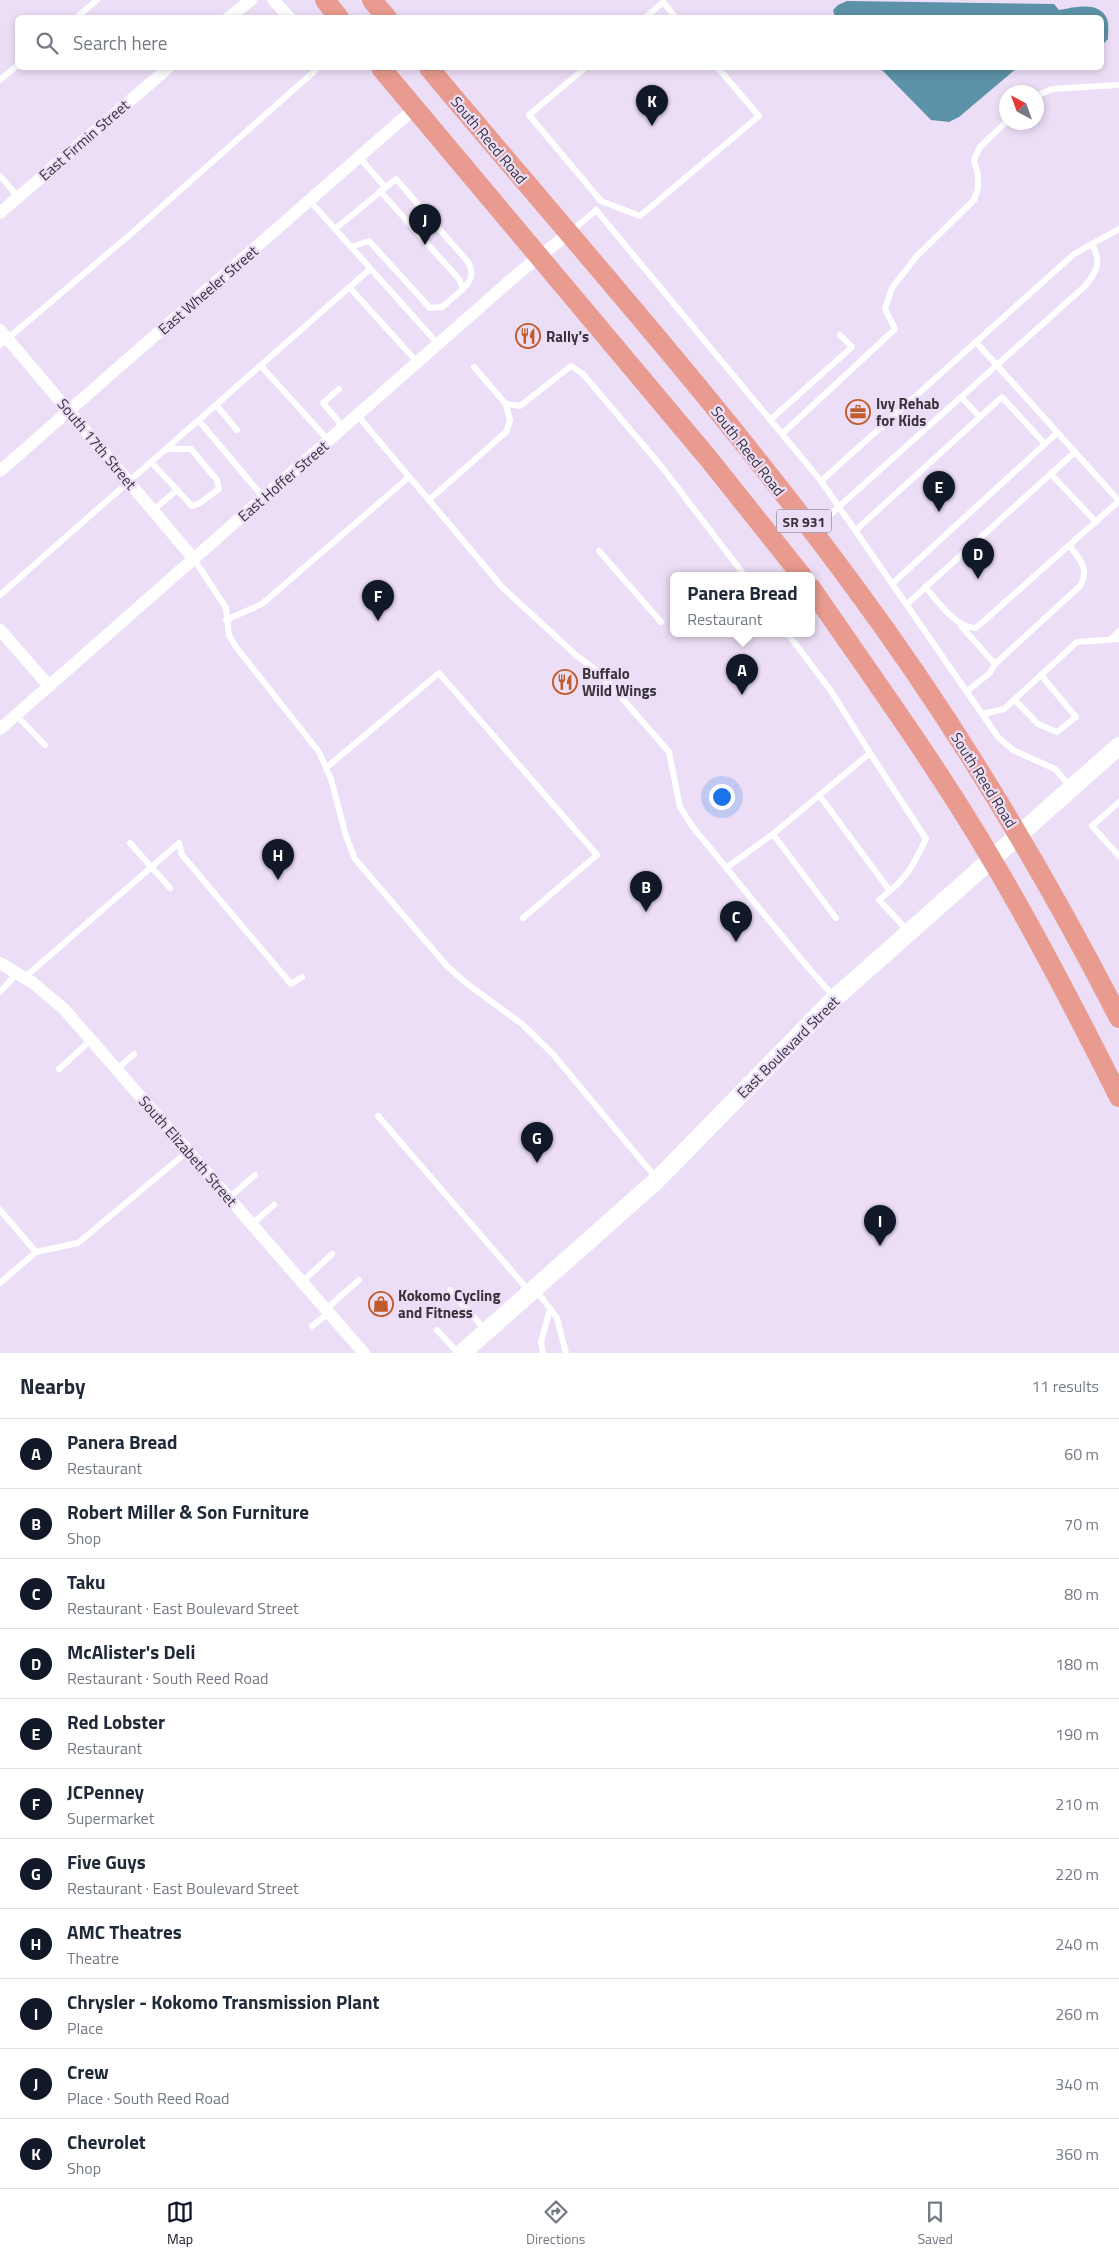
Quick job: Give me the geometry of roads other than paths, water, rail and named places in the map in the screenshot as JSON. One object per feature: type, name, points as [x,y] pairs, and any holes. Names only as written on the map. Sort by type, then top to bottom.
[{"type":"main road","points":[[325,0],[337,15]]},
{"type":"main road","points":[[372,0],[384,15]]},
{"type":"main road","name":"SR 931","points":[[383,70],[708,458],[799,572]]},
{"type":"main road","name":"South Reed Road","points":[[430,70],[734,431],[854,585],[933,699],[1018,835],[1119,1018]]},
{"type":"main road","points":[[815,594],[905,724],[992,859],[1073,1005],[1119,1097]]},
{"type":"main road","name":"East Boulevard Street","points":[[462,1353],[657,1180],[835,998],[1119,746]]},
{"type":"street","points":[[232,15],[251,0]]},
{"type":"street","points":[[273,0],[287,15]]},
{"type":"street","name":"East Firmin Street","points":[[0,213],[166,70]]},
{"type":"street","name":"East Wheeler Street","points":[[0,471],[416,108]]},
{"type":"street","name":"East Hoffer Street","points":[[0,729],[438,344],[539,256],[568,234]]},
{"type":"street","name":"South 17th Street","points":[[2,338],[69,411],[194,559]]},
{"type":"street","points":[[0,630],[48,686]]},
{"type":"street","name":"South Elizabeth Street","points":[[0,963],[21,976],[64,1009],[364,1353]]},
{"type":"lane","points":[[80,15],[97,0]]},
{"type":"lane","points":[[648,15],[663,2],[674,15]]},
{"type":"lane","points":[[0,80],[15,68]]},
{"type":"lane","points":[[2,338],[132,233],[316,70]]},
{"type":"lane","points":[[583,70],[529,115],[601,201],[640,216],[759,116],[720,70]]},
{"type":"lane","points":[[1044,92],[1052,89],[1119,84]]},
{"type":"lane","points":[[782,434],[895,329],[885,309],[892,288],[916,257],[974,200],[978,188],[978,174],[974,160],[980,147],[999,129]]},
{"type":"lane","points":[[360,157],[383,189],[460,279],[463,289]]},
{"type":"lane","points":[[0,176],[18,197]]},
{"type":"lane","points":[[335,229],[396,179],[468,262],[473,271],[470,282],[463,289],[442,307],[430,308],[369,241],[351,247]]},
{"type":"lane","points":[[310,201],[438,344]]},
{"type":"lane","points":[[568,234],[596,210],[601,201]]},
{"type":"lane","points":[[596,210],[821,481],[998,737],[1013,750],[1055,769],[1072,787]]},
{"type":"lane","points":[[821,481],[1074,254],[1119,229]]},
{"type":"lane","points":[[812,531],[1085,286],[1097,272],[1097,252],[1092,244]]},
{"type":"lane","points":[[0,595],[130,483],[370,270]]},
{"type":"lane","points":[[350,288],[418,363]]},
{"type":"lane","points":[[770,420],[852,348],[840,335]]},
{"type":"lane","points":[[959,624],[969,628],[976,628],[983,624],[1119,501],[976,342]]},
{"type":"lane","points":[[261,366],[329,441]]},
{"type":"lane","points":[[506,404],[520,406],[571,366],[583,374],[661,466],[742,572]]},
{"type":"lane","points":[[429,500],[506,432],[510,421],[506,404],[474,368]]},
{"type":"lane","points":[[338,389],[323,403],[344,428]]},
{"type":"lane","points":[[961,397],[980,417]]},
{"type":"lane","points":[[856,530],[1002,397],[1045,444]]},
{"type":"lane","points":[[217,406],[237,430]]},
{"type":"lane","points":[[358,416],[503,588],[577,656],[601,674],[669,752],[680,807],[692,826],[835,998]]},
{"type":"lane","points":[[199,421],[264,498]]},
{"type":"lane","points":[[893,583],[1057,433]]},
{"type":"lane","points":[[152,463],[192,506],[200,504],[219,489],[217,480],[191,449],[168,449]]},
{"type":"lane","points":[[907,604],[1075,452]]},
{"type":"lane","points":[[1051,474],[1096,522]]},
{"type":"lane","points":[[226,620],[262,604],[409,477]]},
{"type":"lane","points":[[153,510],[177,490]]},
{"type":"lane","points":[[967,691],[990,673],[995,664],[1080,586],[1084,580],[1085,570],[1081,560],[1070,546]]},
{"type":"lane","points":[[599,551],[661,622]]},
{"type":"lane","points":[[194,559],[226,608],[229,635],[236,646],[319,752],[331,779],[346,836],[355,858],[447,966],[466,983],[522,1024],[552,1053],[657,1180]]},
{"type":"lane","points":[[925,587],[995,664]]},
{"type":"lane","points":[[1112,638],[1119,631]]},
{"type":"lane","points":[[790,637],[831,691],[926,839],[913,866],[900,884],[879,900],[909,932]]},
{"type":"lane","points":[[982,714],[1004,709],[1077,642],[1119,639]]},
{"type":"lane","points":[[326,768],[439,673],[597,855],[523,918]]},
{"type":"lane","points":[[1015,700],[1038,724],[1057,732],[1076,717],[1041,676]]},
{"type":"lane","points":[[16,715],[44,745]]},
{"type":"lane","points":[[726,868],[773,834],[870,753]]},
{"type":"lane","points":[[819,795],[890,891]]},
{"type":"lane","points":[[1119,802],[1092,826],[1119,856]]},
{"type":"lane","points":[[773,834],[836,918]]},
{"type":"lane","points":[[130,843],[170,888]]},
{"type":"lane","points":[[0,992],[179,843],[182,855],[291,984],[302,977]]},
{"type":"lane","points":[[59,1069],[91,1040]]},
{"type":"lane","points":[[116,1070],[134,1054]]},
{"type":"lane","points":[[378,1116],[550,1309],[557,1318],[566,1353]]},
{"type":"lane","points":[[0,1283],[36,1252],[78,1242],[187,1152]]},
{"type":"lane","points":[[229,1198],[255,1175]]},
{"type":"lane","points":[[252,1224],[274,1205]]},
{"type":"lane","points":[[0,1210],[36,1252]]},
{"type":"lane","points":[[302,1282],[332,1254]]},
{"type":"lane","points":[[312,1326],[359,1280]]},
{"type":"lane","points":[[450,1290],[487,1332]]},
{"type":"lane","points":[[543,1353],[541,1342],[550,1309]]},
{"type":"lane","points":[[437,1330],[458,1353]]},
{"type":"water","points":[[847,1],[1054,4],[1059,10],[1092,7],[1103,13],[1107,19],[1108,39],[1104,43],[1104,15],[834,15],[833,10],[838,5]]},
{"type":"water","points":[[882,70],[1015,70],[959,117],[949,122],[931,120]]},
{"type":"place","name":"Chevrolet","points":[[652,126]]},
{"type":"place","name":"Crew","points":[[425,245]]},
{"type":"place","name":"Rally's","points":[[528,336]]},
{"type":"place","name":"Ivy Rehab for Kids","points":[[858,412]]},
{"type":"place","name":"Red Lobster","points":[[939,512]]},
{"type":"place","name":"McAlister's Deli","points":[[978,579]]},
{"type":"place","name":"JCPenney","points":[[378,621]]},
{"type":"place","name":"Buffalo Wild Wings","points":[[565,682]]},
{"type":"place","name":"Panera Bread","points":[[742,695]]},
{"type":"place","name":"AMC Theatres","points":[[278,880]]},
{"type":"place","name":"Robert Miller & Son Furniture","points":[[646,912]]},
{"type":"place","name":"Taku","points":[[736,942]]},
{"type":"place","name":"Five Guys","points":[[537,1163]]},
{"type":"place","name":"Chrysler - Kokomo Transmission Plant","points":[[880,1246]]},
{"type":"place","name":"Kokomo Cycling and Fitness","points":[[381,1304]]}]
